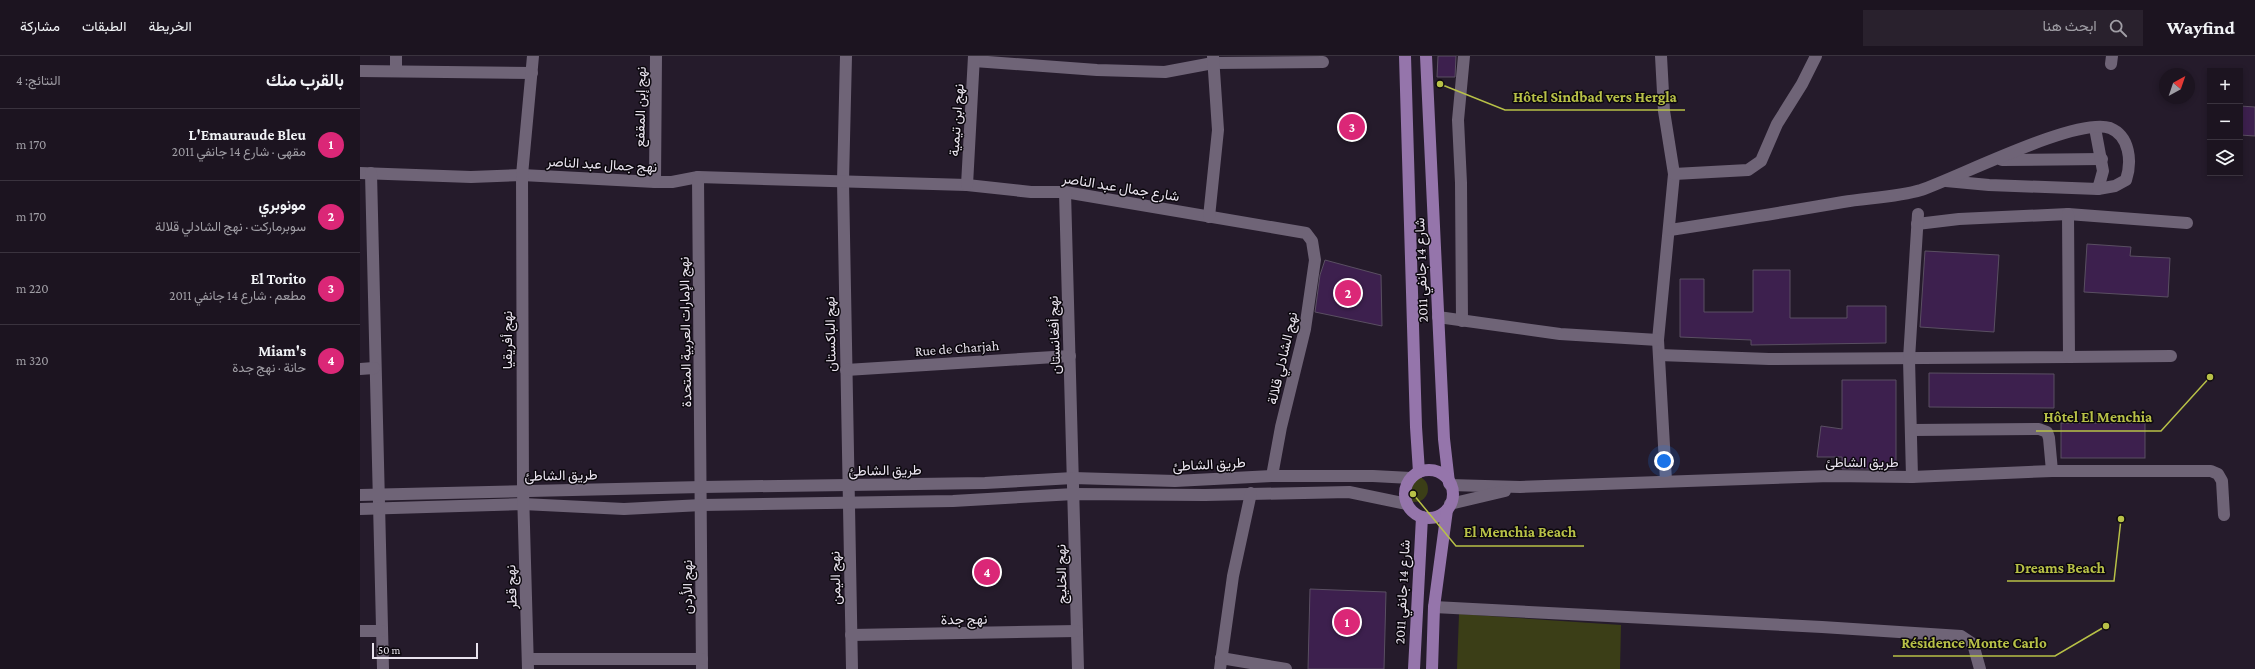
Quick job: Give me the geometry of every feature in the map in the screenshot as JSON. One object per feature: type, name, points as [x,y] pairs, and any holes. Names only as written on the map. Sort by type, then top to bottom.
[{"type":"main road","name":"شارع 14 جانفي 2011","points":[[1405,56],[1416,427],[1415,475]]},
{"type":"main road","name":"شارع 14 جانفي 2011","points":[[1426,56],[1444,439],[1450,484]]},
{"type":"main road","points":[[1432,669],[1434,607],[1452,491],[1450,484],[1445,477],[1433,471],[1415,475],[1406,486],[1405,495],[1407,504],[1413,512],[1422,517],[1435,517],[1449,507]]},
{"type":"main road","name":"شارع 14 جانفي 2011","points":[[1414,669],[1422,517]]},
{"type":"street","points":[[396,56],[396,71]]},
{"type":"street","name":"نهج أفريقيا","points":[[524,504],[522,175],[533,56]]},
{"type":"street","name":"نهج إبن المقفع","points":[[655,182],[656,56]]},
{"type":"street","name":"نهج الباكستان","points":[[846,56],[843,181],[848,486]]},
{"type":"street","points":[[1462,321],[1461,183],[1458,120],[1464,56]]},
{"type":"street","points":[[1661,56],[1664,111],[1674,174],[1670,230],[1658,340],[1666,481]]},
{"type":"street","points":[[1674,174],[1748,170],[1761,161],[1777,124],[1802,84],[1816,56]]},
{"type":"street","points":[[974,59],[1097,70],[1165,72],[1213,60],[1323,62]]},
{"type":"street","name":"نهج ابن تيمية","points":[[967,185],[974,59]]},
{"type":"street","points":[[1209,217],[1218,130],[1213,60]]},
{"type":"street","points":[[360,71],[532,73]]},
{"type":"street","points":[[1670,230],[1920,190],[1942,181],[1994,160],[2059,134],[2095,128],[2109,128],[2123,137],[2129,154],[2130,169],[2126,180],[2115,186],[2098,189],[1989,185],[1942,181]]},
{"type":"street","points":[[2095,128],[2102,159],[2103,171],[2098,189]]},
{"type":"street","points":[[1994,160],[2102,159]]},
{"type":"street","points":[[366,173],[374,368],[383,669]]},
{"type":"street","name":"نهج جمال عبد الناصر","points":[[366,173],[471,177],[522,175],[655,182],[672,182],[698,177],[843,181]]},
{"type":"street","name":"نهج الإمارات العربية المتحدة","points":[[698,177],[702,505]]},
{"type":"street","name":"شارع جمال عبد الناصر","points":[[843,181],[967,185],[1031,192],[1065,192],[1300,231],[1309,236],[1314,246]]},
{"type":"street","name":"نهج أفغانستان","points":[[1065,192],[1073,478]]},
{"type":"street","points":[[2068,214],[2069,357]]},
{"type":"street","points":[[1912,476],[1909,359],[1918,219],[1959,219],[2068,214],[2187,223]]},
{"type":"street","name":"نهج الشادلي قلالة","points":[[1272,476],[1280,427],[1305,329],[1315,260],[1314,246]]},
{"type":"street","points":[[1438,317],[1560,334],[1658,340]]},
{"type":"street","points":[[1659,355],[1770,359],[2171,356]]},
{"type":"street","name":"Rue de Charjah","points":[[846,370],[1070,356]]},
{"type":"street","points":[[360,369],[374,368]]},
{"type":"street","points":[[1912,430],[2040,429],[2047,432],[2049,438],[2052,472]]},
{"type":"street","name":"طريق الشاطئ","points":[[1450,484],[1520,487],[1830,476],[2205,471],[2218,474],[2222,481],[2224,515]]},
{"type":"street","name":"طريق الشاطئ","points":[[360,495],[523,490],[985,484],[1073,478],[1175,481],[1272,476],[1415,475]]},
{"type":"street","name":"نهج الخليج","points":[[1073,478],[1078,669]]},
{"type":"street","name":"نهج اليمن","points":[[848,486],[852,669]]},
{"type":"street","name":"طريق الشاطئ","points":[[1449,507],[1520,487]]},
{"type":"street","name":"طريق الشاطئ","points":[[360,509],[524,504],[624,509],[702,505],[953,502],[1074,494],[1349,492],[1407,504]]},
{"type":"street","points":[[1251,493],[1233,576],[1220,663],[1286,669]]},
{"type":"street","name":"نهج قطر","points":[[524,504],[528,664]]},
{"type":"street","name":"نهج الأردن","points":[[702,505],[702,664]]},
{"type":"street","points":[[1434,607],[1822,627],[1960,636],[1973,644],[1980,669]]},
{"type":"street","points":[[360,632],[382,631]]},
{"type":"street","name":"نهج جدة","points":[[851,636],[1077,631]]},
{"type":"street","points":[[528,664],[702,664]]},
{"type":"green space","points":[[1415,476],[1424,480],[1428,489],[1424,498],[1415,502],[1406,498],[1402,489],[1406,480]]},
{"type":"green space","points":[[1459,614],[1621,625],[1620,669],[1457,669]]},
{"type":"building","points":[[1438,56],[1456,56],[1455,77],[1437,77]]},
{"type":"building","points":[[2243,106],[2255,107],[2255,136],[2243,135]]},
{"type":"building","points":[[1345,118],[1359,118],[1359,137],[1345,137]]},
{"type":"building","points":[[2087,244],[2131,247],[2130,256],[2170,258],[2168,297],[2084,292]]},
{"type":"building","points":[[1925,251],[1999,255],[1994,332],[1920,327]]},
{"type":"building","points":[[1325,260],[1381,275],[1382,326],[1315,312],[1320,275]]},
{"type":"building","points":[[1753,270],[1790,270],[1790,318],[1847,318],[1847,306],[1886,306],[1886,343],[1751,345],[1751,340],[1680,337],[1680,279],[1704,279],[1704,312],[1753,312]]},
{"type":"building","points":[[1929,373],[2054,374],[2054,408],[1929,407]]},
{"type":"building","points":[[1842,380],[1896,380],[1896,469],[1842,469],[1842,457],[1817,457],[1821,426],[1842,429]]},
{"type":"building","points":[[2061,423],[2145,423],[2145,458],[2061,458]]},
{"type":"building","points":[[1310,589],[1386,592],[1384,669],[1308,669]]},
{"type":"place","name":"Hôtel Sindbad vers Hergla","points":[[1440,84]]},
{"type":"place","name":"El Torito","points":[[1352,127]]},
{"type":"place","name":"مونوبري","points":[[1348,293]]},
{"type":"place","name":"Hôtel El Menchia","points":[[2210,377]]},
{"type":"place","name":"El Menchia Beach","points":[[1413,494]]},
{"type":"place","name":"Dreams Beach","points":[[2121,519]]},
{"type":"place","name":"Miam's","points":[[987,572]]},
{"type":"place","name":"L'Emauraude Bleu","points":[[1347,622]]},
{"type":"place","name":"Résidence Monte Carlo","points":[[2106,626]]}]
